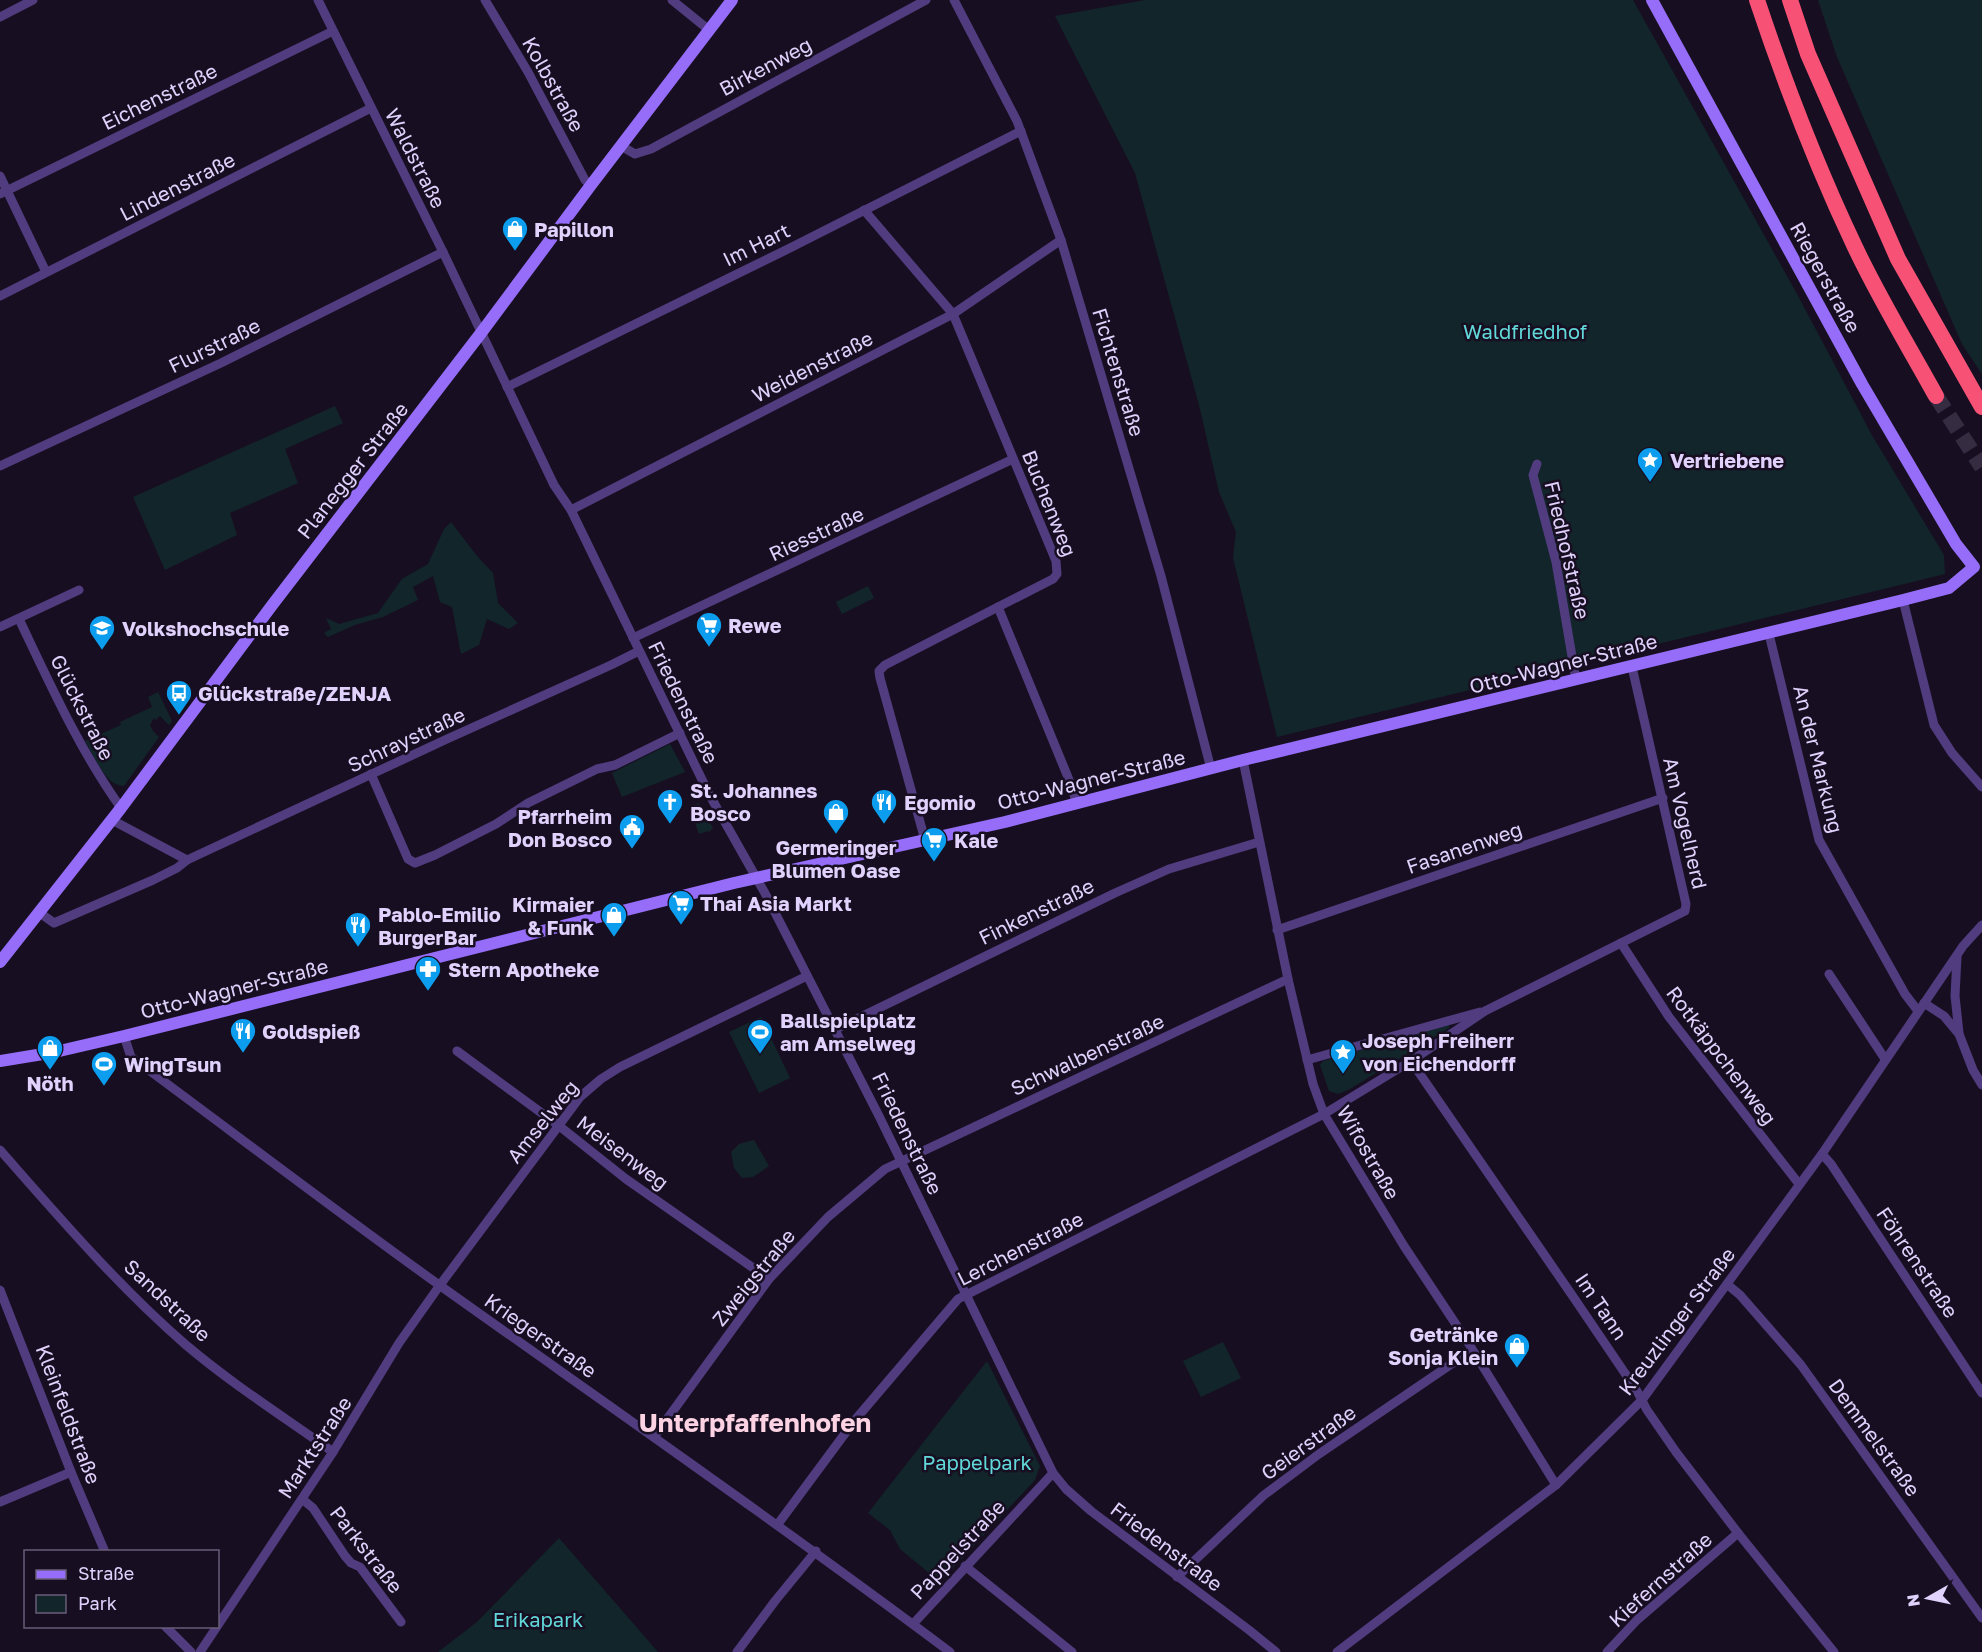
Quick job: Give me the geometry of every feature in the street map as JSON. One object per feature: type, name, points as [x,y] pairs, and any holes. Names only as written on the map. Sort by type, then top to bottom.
[{"type":"highway","points":[[1757,0],[1785,83],[1856,250],[1936,396]]},
{"type":"highway","points":[[1790,0],[1808,54],[1898,259],[1982,406]]},
{"type":"street","points":[[0,17],[33,0]]},
{"type":"street","name":"Waldstraße","points":[[318,0],[481,333]]},
{"type":"street","name":"Kolbstraße","points":[[485,0],[528,72],[585,180],[591,185]]},
{"type":"street","points":[[672,0],[709,30]]},
{"type":"street","name":"Planegger Straße","points":[[0,962],[122,808],[273,604],[732,0]]},
{"type":"street","name":"Birkenweg","points":[[621,146],[635,154],[651,149],[926,0]]},
{"type":"street","name":"Fichtenstraße","points":[[954,0],[1021,131],[1061,240],[1156,561],[1211,769]]},
{"type":"street","name":"Riegerstraße","points":[[1652,0],[1868,393],[1962,554],[1978,569]]},
{"type":"street","name":"Eichenstraße","points":[[4,192],[333,31]]},
{"type":"street","name":"Lindenstraße","points":[[0,296],[371,108]]},
{"type":"street","name":"Im Hart","points":[[507,387],[1021,131]]},
{"type":"street","points":[[0,176],[4,192],[46,272]]},
{"type":"street","name":"Buchenweg","points":[[864,210],[953,314],[1056,561],[1058,574],[1053,579],[998,607]]},
{"type":"street","name":"Weidenstraße","points":[[571,510],[953,314],[1061,240]]},
{"type":"street","name":"Flurstraße","points":[[0,466],[221,363],[443,252]]},
{"type":"street","name":"Friedenstraße","points":[[481,333],[554,485],[571,510],[709,794],[836,1029],[1053,1473],[1085,1506],[1276,1652]]},
{"type":"street","name":"Riesstraße","points":[[633,638],[1013,459]]},
{"type":"street","name":"Friedhofstraße","points":[[1537,464],[1533,476],[1556,562],[1576,680]]},
{"type":"street","name":"Otto-Wagner-Straße","points":[[0,1061],[55,1052],[124,1036],[756,878],[1005,822],[1243,760],[1769,634],[1949,588],[1978,569]]},
{"type":"street","points":[[0,627],[80,590]]},
{"type":"street","points":[[1904,600],[1934,725],[1953,753],[1982,787]]},
{"type":"street","points":[[925,840],[879,671],[885,665],[998,607],[1077,802]]},
{"type":"street","name":"Glückstraße","points":[[19,619],[72,729],[99,776],[122,808]]},
{"type":"street","name":"An der Markung","points":[[1769,634],[1819,840],[1905,994],[1918,1011]]},
{"type":"street","name":"Schraystraße","points":[[40,913],[54,923],[139,887],[184,862],[639,651]]},
{"type":"street","name":"Am Vogelherd","points":[[1485,1011],[1684,911],[1686,904],[1632,667]]},
{"type":"street","points":[[371,774],[408,859],[414,863],[496,824],[528,803],[597,769],[615,765],[680,733]]},
{"type":"street","name":"Wifostraße","points":[[1243,760],[1288,979],[1324,1114],[1404,1246],[1556,1485]]},
{"type":"street","name":"Fasanenweg","points":[[1277,930],[1663,798]]},
{"type":"street","points":[[112,820],[184,862]]},
{"type":"street","name":"Finkenstraße","points":[[836,1029],[1126,888],[1169,869],[1259,842]]},
{"type":"street","name":"Kreuzlinger Straße","points":[[1337,1652],[1556,1485],[1642,1400],[1822,1154],[1957,954],[1982,925]]},
{"type":"street","name":"Rotkäppchenweg","points":[[1621,943],[1671,1020],[1798,1184]]},
{"type":"street","points":[[1957,954],[1955,996],[1959,1034],[1973,1071],[1982,1085]]},
{"type":"street","points":[[1829,974],[1885,1059]]},
{"type":"street","name":"Amselweg","points":[[440,1285],[580,1097],[610,1073],[807,975]]},
{"type":"street","name":"Schwalbenstraße","points":[[902,1161],[1288,979]]},
{"type":"street","points":[[1924,1003],[1944,1016],[1959,1034]]},
{"type":"street","points":[[1308,1060],[1485,1011]]},
{"type":"street","name":"Lerchenstraße","points":[[778,1524],[855,1420],[958,1299],[1324,1114],[1412,1060],[1485,1011]]},
{"type":"street","name":"Kriegerstraße","points":[[124,1036],[131,1057],[440,1285],[816,1551],[951,1652]]},
{"type":"street","name":"Meisenweg","points":[[457,1052],[558,1125],[626,1179],[769,1279]]},
{"type":"street","name":"Im Tann","points":[[1412,1060],[1691,1473],[1834,1652]]},
{"type":"street","name":"Sandstraße","points":[[0,1150],[123,1285],[185,1344],[333,1452]]},
{"type":"street","name":"Föhrenstraße","points":[[1822,1154],[1982,1392]]},
{"type":"street","name":"Zweigstraße","points":[[654,1437],[769,1279],[842,1205],[885,1169],[902,1161]]},
{"type":"street","name":"Marktstraße","points":[[219,1624],[303,1499],[399,1343],[440,1285]]},
{"type":"street","name":"Demmelstraße","points":[[1728,1285],[1801,1365],[1982,1618]]},
{"type":"street","name":"Kleinfeldstraße","points":[[0,1290],[71,1472],[105,1550]]},
{"type":"street","name":"Geierstraße","points":[[1178,1577],[1264,1495],[1316,1456],[1472,1350]]},
{"type":"street","points":[[0,1502],[71,1472]]},
{"type":"street","name":"Pappelstraße","points":[[913,1624],[1053,1473]]},
{"type":"street","name":"Parkstraße","points":[[303,1499],[313,1508],[345,1556],[351,1563],[360,1567],[400,1622]]},
{"type":"street","name":"Kiefernstraße","points":[[1607,1652],[1637,1620],[1738,1533]]},
{"type":"street","points":[[737,1652],[816,1551]]},
{"type":"street","points":[[965,1566],[1072,1652]]},
{"type":"street","points":[[167,1628],[190,1652]]},
{"type":"street","name":"Marktstraße","points":[[200,1652],[216,1628]]},
{"type":"green space","name":"Waldfriedhof","points":[[1145,0],[1633,0],[1797,294],[1873,437],[1944,555],[1945,574],[1277,737],[1233,558],[1236,532],[1219,492],[1199,405],[1135,173],[1055,16]]},
{"type":"green space","points":[[1818,0],[1982,0],[1982,374],[1962,344],[1837,57]]},
{"type":"green space","points":[[335,406],[343,423],[285,449],[298,483],[230,513],[237,535],[165,570],[133,497]]},
{"type":"green space","points":[[451,522],[493,573],[498,603],[518,623],[509,629],[487,619],[479,645],[461,654],[452,607],[440,602],[433,576],[413,587],[418,600],[383,617],[355,625],[328,637],[324,633],[331,629],[326,618],[339,624],[378,613],[402,579],[428,564],[444,529]]},
{"type":"green space","points":[[868,586],[874,598],[842,614],[836,602]]},
{"type":"green space","points":[[158,692],[172,721],[169,725],[160,716],[156,720],[154,718],[150,725],[159,737],[124,786],[117,785],[106,775],[85,741],[121,725],[120,722],[152,707],[148,697]]},
{"type":"green space","points":[[670,744],[685,772],[622,797],[612,773]]},
{"type":"green space","points":[[699,803],[713,828],[709,832],[699,834],[689,806]]},
{"type":"green space","name":"Ballspielplatz am Amselweg","points":[[761,1017],[790,1078],[759,1093],[729,1032]]},
{"type":"green space","points":[[1449,1024],[1449,1028],[1350,1089],[1338,1094],[1329,1091],[1320,1065],[1323,1061]]},
{"type":"green space","points":[[754,1140],[769,1166],[753,1177],[742,1178],[734,1168],[731,1152],[739,1144]]},
{"type":"green space","points":[[1223,1342],[1241,1378],[1201,1397],[1183,1361]]},
{"type":"green space","name":"Pappelpark","points":[[987,1361],[1040,1466],[1035,1480],[940,1582],[900,1549],[890,1530],[868,1513]]},
{"type":"green space","name":"Erikapark","points":[[559,1538],[658,1652],[438,1652],[477,1622]]},
{"type":"tunnel","points":[[1936,396],[1982,467]]},
{"type":"place","name":"Papillon","points":[[515,252]]},
{"type":"place","name":"Vertriebene","points":[[1650,483]]},
{"type":"place","name":"Rewe","points":[[709,648]]},
{"type":"place","name":"Volkshochschule","points":[[102,651]]},
{"type":"place","name":"Glückstraße/ZENJA","points":[[179,716]]},
{"type":"place","name":"St. Johannes Bosco","points":[[670,825]]},
{"type":"place","name":"Egomio","points":[[884,825]]},
{"type":"place","name":"Germeringer Blumen Oase","points":[[836,835]]},
{"type":"place","name":"Pfarrheim Don Bosco","points":[[632,850]]},
{"type":"place","name":"Kale","points":[[934,863]]},
{"type":"place","name":"Thai Asia Markt","points":[[681,926]]},
{"type":"place","name":"Kirmaier & Funk","points":[[614,938]]},
{"type":"place","name":"Pablo-Emilio BurgerBar","points":[[358,948]]},
{"type":"place","name":"Stern Apotheke","points":[[428,992]]},
{"type":"place","name":"Goldspieß","points":[[243,1054]]},
{"type":"place","name":"Ballspielplatz am Amselweg","points":[[760,1055]]},
{"type":"place","name":"Nöth","points":[[50,1071]]},
{"type":"place","name":"Joseph Freiherr von Eichendorff","points":[[1343,1075]]},
{"type":"place","name":"WingTsun","points":[[104,1087]]},
{"type":"place","name":"Getränke Sonja Klein","points":[[1517,1369]]},
{"type":"district","name":"Unterpfaffenhofen","points":[[755,1422]]}]
